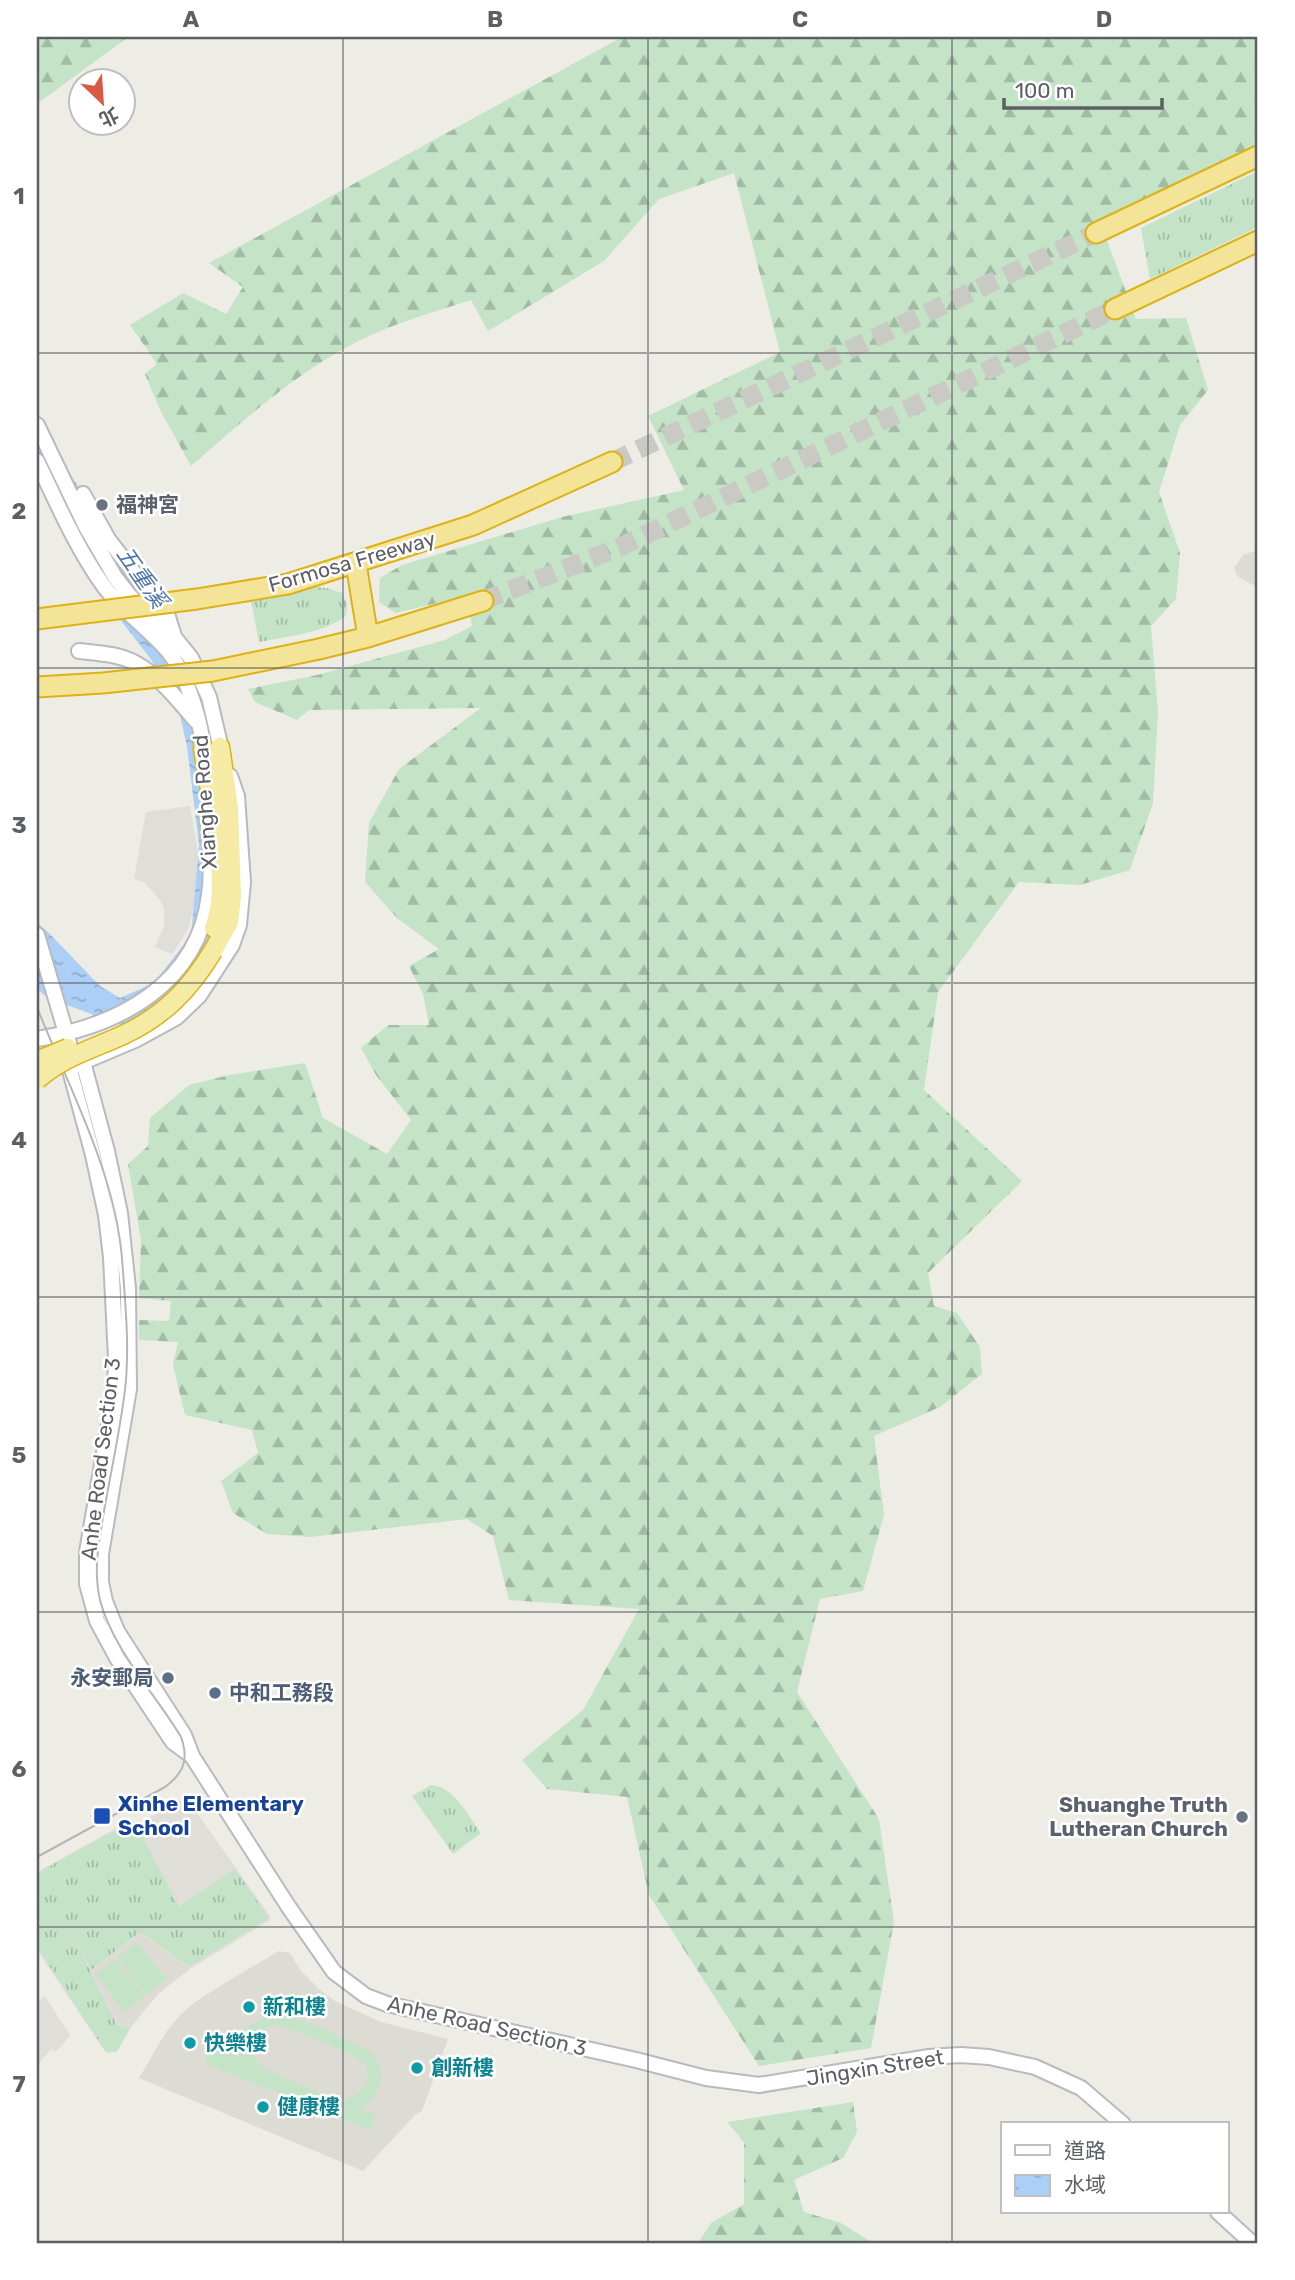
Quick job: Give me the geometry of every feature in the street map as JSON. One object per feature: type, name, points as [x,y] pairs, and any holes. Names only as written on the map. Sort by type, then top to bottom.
[{"type":"highway","points":[[1096,233],[1258,156]]},
{"type":"highway","points":[[1115,309],[1258,241]]},
{"type":"highway","name":"Formosa Freeway","points":[[37,619],[197,599],[288,584],[473,525],[612,462]]},
{"type":"highway","points":[[356,564],[368,637]]},
{"type":"highway","points":[[37,687],[213,671],[368,637],[484,601]]},
{"type":"highway","points":[[37,1062],[116,1029],[152,1010],[181,986],[229,922],[233,897],[229,808],[212,748]]},
{"type":"highway","points":[[37,1082],[58,1063],[122,1035],[167,1009],[185,993],[210,948]]},
{"type":"highway","points":[[37,1062],[72,1053]]},
{"type":"main road","name":"Xianghe Road","points":[[37,425],[103,559],[129,595],[174,637],[191,658],[217,722],[203,778],[210,894],[198,938],[179,970],[160,988],[144,1001],[98,1023],[72,1053]]},
{"type":"main road","name":"Xianghe Road","points":[[37,461],[90,566],[118,603],[169,653],[176,664],[201,727],[237,796],[243,870],[239,925],[232,945],[200,996],[161,1027],[110,1051],[72,1053]]},
{"type":"main road","points":[[83,494],[108,539],[168,617],[174,637]]},
{"type":"main road","points":[[79,652],[109,654],[137,664],[170,691],[201,727]]},
{"type":"main road","name":"Anhe Road Section 3","points":[[37,935],[90,1117],[113,1179],[125,1255],[129,1389],[101,1554],[101,1582],[117,1631],[184,1735],[192,1756],[325,1961],[341,1979],[366,1996],[408,2011],[636,2060],[706,2078],[759,2085],[777,2084]]},
{"type":"main road","points":[[98,1023],[110,1051]]},
{"type":"main road","points":[[37,1030],[72,1053]]},
{"type":"main road","points":[[37,1039],[72,1053]]},
{"type":"main road","points":[[37,1082],[51,1074],[72,1053]]},
{"type":"main road","name":"Jingxin Street","points":[[777,2084],[929,2057],[989,2057],[1035,2067],[1081,2088],[1121,2122]]},
{"type":"main road","points":[[1220,2214],[1252,2243]]},
{"type":"shaded area","points":[[1258,550],[1258,588],[1237,576],[1234,568],[1243,555]]},
{"type":"shaded area","points":[[190,806],[198,853],[194,905],[188,930],[172,954],[155,947],[164,926],[161,901],[145,883],[134,878],[146,812]]},
{"type":"shaded area","points":[[186,1797],[270,1916],[270,1920],[190,1969],[140,1933],[91,1971],[118,2024],[131,2027],[117,2052],[106,2053],[37,1950],[37,1872],[127,1822],[131,1828]]},
{"type":"shaded area","points":[[140,1933],[190,1969],[159,1993],[131,2027],[118,2024],[91,1971]]},
{"type":"shaded area","points":[[279,1951],[290,1953],[301,1971],[335,2001],[381,2022],[448,2039],[422,2111],[415,2115],[363,2171],[139,2078],[166,2032],[181,2014],[198,2000]]},
{"type":"shaded area","points":[[45,1996],[70,2035],[55,2052],[51,2049],[37,2066],[37,2002]]},
{"type":"green space","points":[[37,37],[128,37],[89,66],[66,66],[66,83],[37,104]]},
{"type":"green space","points":[[622,37],[1258,37],[1258,144],[1101,224],[1136,319],[1186,318],[1208,390],[1180,425],[1159,492],[1180,553],[1176,599],[1151,626],[1158,712],[1153,803],[1130,870],[1080,885],[1019,882],[938,992],[924,1090],[1022,1181],[928,1273],[934,1306],[957,1313],[980,1347],[982,1374],[940,1407],[874,1436],[884,1515],[863,1591],[820,1599],[797,1692],[879,1819],[894,1922],[871,2048],[759,2066],[649,1895],[627,1797],[547,1789],[522,1760],[583,1710],[639,1609],[509,1600],[493,1536],[467,1519],[310,1537],[267,1534],[233,1513],[221,1481],[258,1453],[252,1430],[185,1415],[173,1365],[178,1342],[139,1340],[139,1320],[169,1321],[171,1301],[139,1298],[141,1240],[128,1164],[148,1146],[150,1118],[189,1085],[229,1075],[305,1063],[323,1118],[387,1154],[411,1120],[376,1075],[361,1048],[388,1025],[429,1025],[423,994],[409,966],[439,949],[397,918],[365,882],[369,823],[399,769],[481,708],[309,710],[297,720],[255,702],[248,689],[317,675],[445,640],[472,626],[466,596],[396,613],[379,602],[380,578],[402,565],[562,517],[684,490],[648,416],[780,352],[734,173],[659,199],[604,261],[488,331],[471,300],[391,327],[345,348],[284,388],[191,466],[160,410],[145,374],[157,364],[130,325],[183,293],[226,314],[243,287],[209,263]]},
{"type":"green space","points":[[1258,171],[1258,227],[1150,279],[1141,228]]},
{"type":"green space","points":[[307,586],[342,593],[347,604],[346,616],[315,631],[259,642],[251,601]]},
{"type":"green space","points":[[431,1785],[454,1796],[481,1833],[453,1854],[412,1796]]},
{"type":"green space","points":[[127,1824],[130,1830],[137,1826],[179,1907],[235,1869],[269,1918],[189,1967],[140,1932],[91,1970],[56,1902],[117,2025],[130,2028],[117,2051],[106,2052],[37,1947],[37,1873]]},
{"type":"green space","points":[[137,1942],[166,1979],[146,1995],[117,1957]]},
{"type":"green space","points":[[115,1959],[145,1996],[125,2012],[95,1974]]},
{"type":"green space","points":[[268,2014],[293,2017],[370,2051],[382,2075],[374,2096],[361,2109],[376,2115],[370,2130],[204,2063],[211,2047],[241,2057],[238,2047],[244,2029]],"holes":[[[279,2025],[358,2059],[367,2070],[364,2087],[350,2098],[336,2098],[267,2070],[254,2056],[252,2042],[261,2030]]]},
{"type":"green space","points":[[853,2102],[857,2132],[843,2158],[794,2180],[804,2212],[841,2223],[873,2243],[698,2243],[711,2223],[744,2204],[744,2142],[727,2122]]},
{"type":"water","name":"五重溪","points":[[37,414],[58,457],[78,486],[111,553],[191,655],[210,726],[235,882],[225,957],[129,1028],[48,998],[37,989],[37,923],[100,986],[120,998],[154,983],[191,935],[199,845],[187,746],[176,698],[150,658],[94,586],[67,540],[37,478]]},
{"type":"tunnel","points":[[612,462],[1096,233]]},
{"type":"tunnel","points":[[483,601],[620,547],[1115,309]]},
{"type":"tram line","points":[[37,1007],[100,1161],[110,1193],[122,1258],[127,1324],[125,1390],[99,1544],[97,1578],[100,1600],[114,1636],[181,1737],[185,1752],[181,1771],[165,1787],[37,1857]]},
{"type":"place","name":"福神宮","points":[[102,505]]},
{"type":"place","name":"永安郵局","points":[[168,1678]]},
{"type":"place","name":"中和工務段","points":[[215,1693]]},
{"type":"place","name":"Xinhe Elementary School","points":[[102,1816]]},
{"type":"place","name":"Shuanghe Truth Lutheran Church","points":[[1242,1817]]},
{"type":"place","name":"新和樓","points":[[249,2007]]},
{"type":"place","name":"快樂樓","points":[[190,2043]]},
{"type":"place","name":"創新樓","points":[[417,2068]]},
{"type":"place","name":"健康樓","points":[[263,2107]]}]
